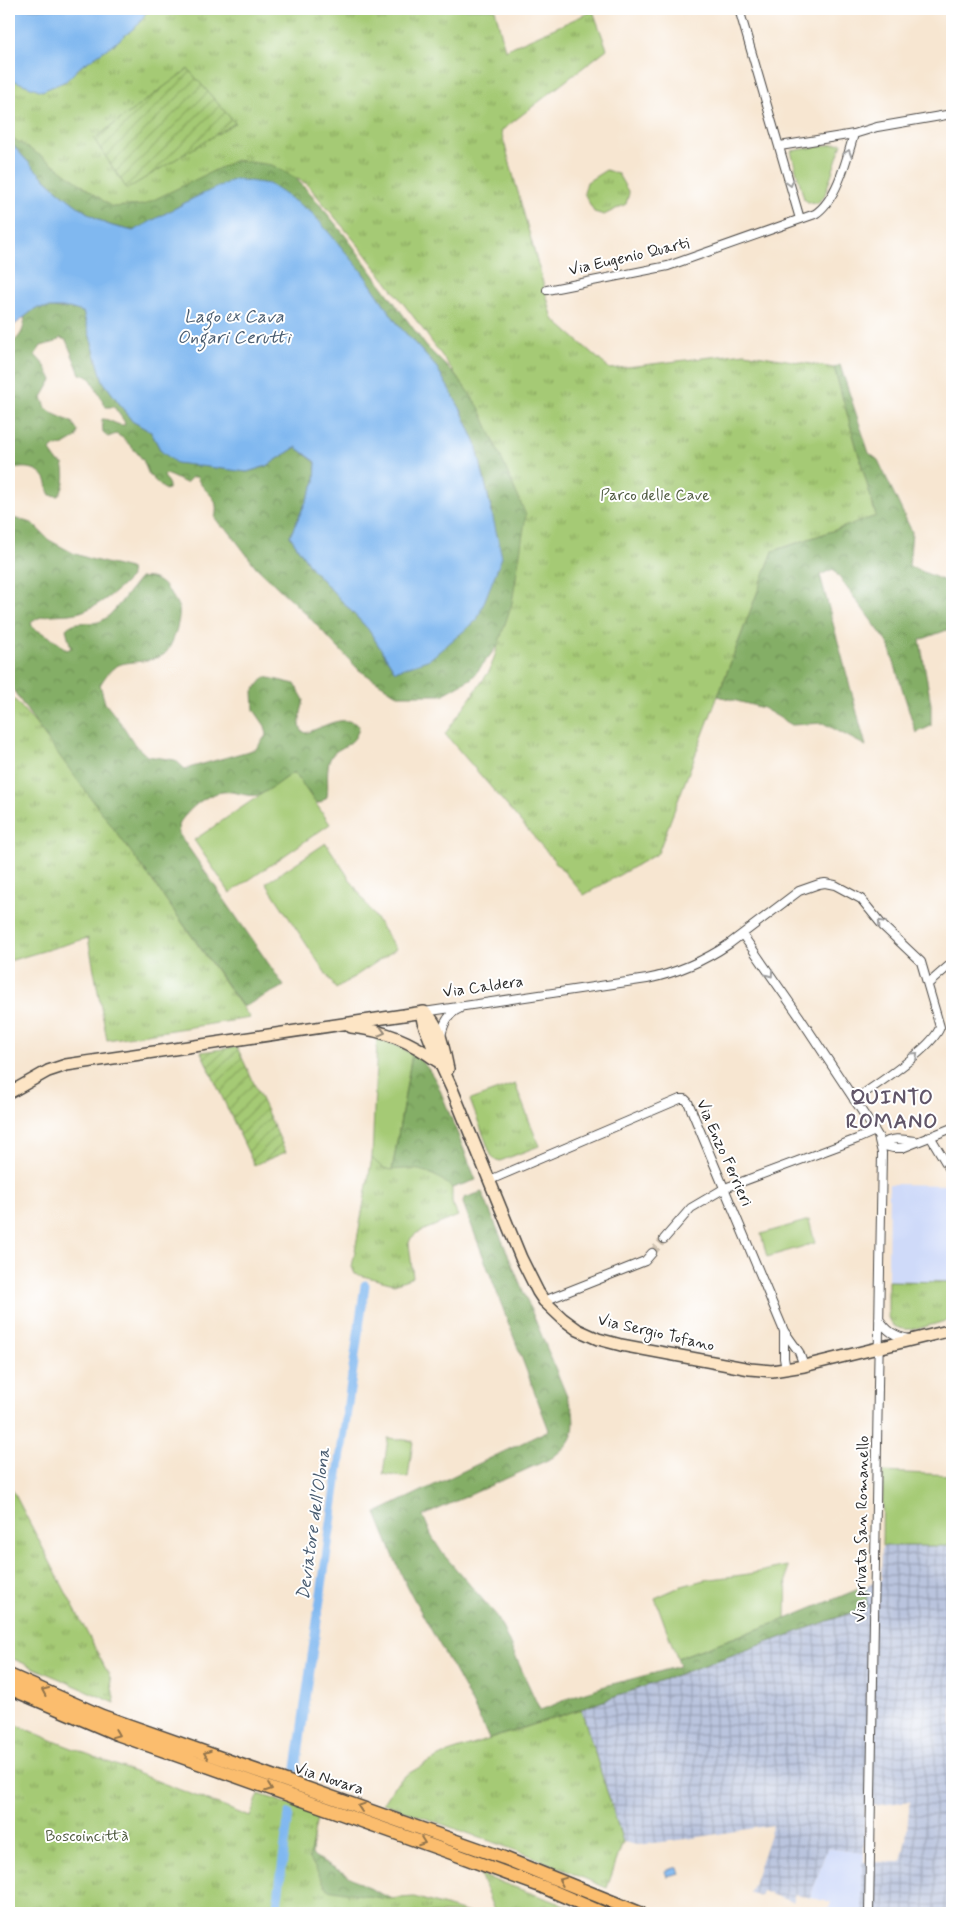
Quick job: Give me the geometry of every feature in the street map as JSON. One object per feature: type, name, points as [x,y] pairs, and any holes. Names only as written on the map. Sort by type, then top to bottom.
[{"type":"main road","name":"Via Novara","points":[[9,1675],[102,1716],[504,1858],[640,1913]]},
{"type":"main road","name":"Via Novara","points":[[9,1688],[117,1734],[449,1852],[603,1913]]},
{"type":"street","points":[[739,9],[800,219]]},
{"type":"street","points":[[780,146],[854,134],[876,127],[952,114]]},
{"type":"street","name":"Via Eugenio Quarti","points":[[547,290],[668,266],[815,214],[823,209],[829,201],[842,172],[854,134]]},
{"type":"street","name":"Via Caldera","points":[[9,1093],[48,1070],[66,1065],[661,977],[672,974],[717,952],[799,891],[824,883],[835,885],[861,899],[883,926],[916,957],[922,966],[928,984]]},
{"type":"street","name":"Via privata San Romanello","points":[[742,934],[800,1016],[875,1130],[881,1145],[883,1161],[878,1319],[869,1913]]},
{"type":"street","points":[[854,1100],[891,1076],[938,1034],[940,1026],[928,984],[952,963]]},
{"type":"street","points":[[440,1040],[448,1016],[454,1011],[467,1006]]},
{"type":"street","name":"Via Sergio Tofano","points":[[452,1089],[440,1040],[432,1020],[424,1012],[422,1016],[423,1024],[452,1089],[521,1258],[544,1301],[563,1320],[578,1330],[598,1339],[621,1345],[750,1369],[772,1371],[804,1366],[952,1330]]},
{"type":"street","name":"Via Sergio Tofano","points":[[334,1025],[364,1028],[393,1035],[420,1048],[440,1064]]},
{"type":"street","name":"Via Enzo Ferrieri","points":[[490,1180],[680,1099],[685,1099],[688,1102],[725,1188],[784,1331],[799,1352],[804,1366]]},
{"type":"street","points":[[881,1145],[887,1140],[892,1139],[917,1141],[952,1128]]},
{"type":"street","points":[[664,1239],[691,1208],[725,1188],[859,1139],[875,1130]]},
{"type":"street","points":[[930,1136],[952,1173]]},
{"type":"street","points":[[544,1301],[645,1261],[652,1253]]},
{"type":"street","points":[[878,1319],[893,1335],[914,1339]]},
{"type":"street","name":"Via Enzo Ferrieri","points":[[784,1331],[786,1370]]},
{"type":"shaded area","points":[[889,1184],[952,1185],[952,1282],[888,1281]]},
{"type":"shaded area","points":[[882,1546],[952,1546],[952,1913],[862,1913],[862,1862],[901,1862],[906,1839],[910,1801],[865,1807],[864,1853],[827,1848],[810,1898],[795,1893],[792,1902],[762,1891],[760,1896],[750,1893],[773,1825],[637,1845],[623,1842],[581,1709],[866,1607],[866,1586],[881,1580]]},
{"type":"shaded area","points":[[827,1848],[864,1853],[863,1913],[828,1913],[831,1902],[810,1898]]},
{"type":"green space","name":"Parco delle Cave","points":[[9,9],[495,9],[505,50],[593,11],[607,49],[501,131],[553,319],[610,369],[745,353],[834,368],[876,516],[773,551],[658,853],[584,895],[445,734],[490,670],[512,603],[526,515],[479,407],[419,324],[359,246],[307,184],[272,165],[236,160],[143,205],[112,207],[52,163],[9,136]]},
{"type":"green space","points":[[188,69],[235,123],[127,189],[94,139]]},
{"type":"green space","points":[[9,79],[212,150],[274,156],[311,194],[347,238],[426,346],[478,398],[535,492],[511,629],[472,678],[442,695],[398,695],[359,670],[307,615],[256,567],[228,530],[221,526],[215,518],[216,504],[214,499],[197,477],[192,477],[186,483],[166,474],[164,476],[169,485],[168,489],[165,490],[149,475],[143,460],[123,438],[116,434],[108,437],[103,433],[102,419],[122,425],[125,425],[124,421],[114,407],[106,407],[92,381],[87,376],[80,374],[66,340],[60,338],[56,342],[41,346],[35,355],[45,366],[52,380],[42,397],[46,408],[72,422],[78,431],[76,438],[64,445],[52,447],[50,451],[57,461],[63,464],[65,476],[62,489],[58,496],[50,495],[45,477],[41,473],[26,468],[9,470],[9,346],[21,333],[25,315],[36,308],[60,309],[69,307],[83,312],[103,381],[132,421],[151,432],[161,451],[214,467],[247,472],[267,466],[296,447],[316,463],[315,482],[290,536],[312,569],[368,629],[395,671],[493,515],[476,444],[461,410],[437,368],[399,326],[360,269],[194,198],[133,231],[103,222],[90,215],[52,186],[9,140]]},
{"type":"green space","points":[[842,143],[824,197],[817,203],[808,202],[804,199],[791,151]]},
{"type":"green space","points":[[606,170],[618,174],[629,193],[626,204],[604,215],[594,212],[584,193],[587,182]]},
{"type":"green space","points":[[840,365],[869,453],[878,460],[912,532],[909,566],[952,584],[952,632],[947,630],[920,640],[931,704],[931,726],[916,733],[888,643],[833,569],[820,575],[866,746],[823,723],[792,725],[763,708],[718,696],[773,551],[876,516],[834,368]]},
{"type":"green space","points":[[9,517],[32,523],[49,540],[73,553],[130,569],[131,577],[115,592],[96,605],[76,613],[49,615],[31,623],[33,628],[52,638],[67,650],[71,648],[66,629],[75,624],[94,623],[103,620],[117,607],[140,578],[152,578],[158,581],[174,598],[179,609],[179,620],[173,641],[166,652],[162,656],[152,659],[117,666],[111,670],[100,685],[105,703],[135,745],[147,756],[175,760],[185,769],[256,749],[267,734],[265,726],[254,710],[253,691],[265,677],[295,684],[304,700],[300,720],[302,731],[306,733],[340,721],[353,722],[359,726],[351,742],[331,757],[328,766],[327,797],[320,803],[316,803],[294,772],[258,795],[251,796],[224,792],[208,797],[194,806],[178,825],[179,834],[284,986],[243,1007],[151,879],[54,750],[9,684]]},
{"type":"green space","points":[[9,693],[35,723],[151,879],[250,1018],[107,1040],[88,938],[9,961]]},
{"type":"green space","points":[[294,772],[330,824],[230,893],[194,840]]},
{"type":"green space","points":[[326,843],[396,949],[336,989],[266,883]]},
{"type":"green space","points":[[377,1039],[396,1045],[412,1054],[392,1171],[381,1167],[372,1158]]},
{"type":"green space","points":[[237,1047],[286,1152],[254,1165],[201,1052]]},
{"type":"green space","points":[[412,1054],[421,1060],[438,1085],[476,1180],[452,1188],[437,1178],[424,1173],[392,1171]]},
{"type":"green space","points":[[515,1084],[539,1146],[500,1161],[494,1159],[491,1155],[470,1100]]},
{"type":"green space","points":[[372,1158],[388,1170],[420,1170],[442,1180],[452,1188],[452,1203],[458,1216],[417,1233],[411,1238],[409,1243],[413,1277],[394,1284],[355,1274],[352,1267]]},
{"type":"green space","points":[[482,1192],[573,1411],[573,1433],[564,1448],[552,1458],[423,1516],[432,1537],[443,1554],[497,1616],[540,1710],[591,1690],[680,1666],[677,1658],[786,1619],[866,1586],[867,1607],[581,1709],[489,1739],[463,1686],[409,1590],[376,1513],[549,1430],[463,1203],[464,1198]]},
{"type":"green space","points":[[809,1220],[815,1243],[767,1257],[761,1234]]},
{"type":"green space","points":[[888,1281],[952,1282],[952,1319],[907,1329],[899,1328],[892,1324],[888,1317]]},
{"type":"green space","points":[[388,1438],[413,1441],[408,1478],[383,1474]]},
{"type":"green space","points":[[883,1472],[952,1475],[952,1546],[882,1546]]},
{"type":"green space","points":[[9,1483],[110,1677],[115,1703],[9,1657]]},
{"type":"green space","points":[[787,1566],[786,1619],[677,1658],[655,1598],[682,1586],[704,1580],[749,1574]]},
{"type":"green space","points":[[581,1709],[623,1842],[607,1888],[529,1855],[383,1803],[394,1786],[406,1775],[448,1753]]},
{"type":"green space","name":"Boscoincittà","points":[[9,1722],[250,1817],[259,1794],[318,1814],[309,1857],[327,1889],[387,1899],[414,1897],[469,1913],[9,1913]]},
{"type":"green space","points":[[314,1821],[312,1855],[375,1891],[424,1913],[280,1913]]},
{"type":"green space","points":[[480,1875],[587,1913],[495,1913]]},
{"type":"water","points":[[9,9],[148,9],[139,24],[118,41],[80,67],[66,81],[42,91],[9,79]]},
{"type":"water","name":"Lago ex Cava Ongari Cerutti","points":[[9,140],[40,174],[90,215],[106,224],[133,231],[194,198],[235,179],[269,184],[312,213],[360,269],[399,326],[437,368],[461,410],[476,444],[502,557],[477,620],[430,659],[395,671],[368,629],[312,569],[290,536],[315,482],[316,462],[296,447],[267,466],[247,472],[176,463],[161,451],[151,432],[132,421],[103,381],[83,312],[69,308],[36,308],[13,326],[9,337]]},
{"type":"water","points":[[678,1867],[680,1874],[667,1877],[665,1871]]},
{"type":"waterway","name":"Deviatore dell'Olona","points":[[296,1768],[365,1285]]},
{"type":"waterway","name":"Deviatore dell'Olona","points":[[276,1913],[289,1814]]},
{"type":"tunnel","points":[[652,1253],[664,1239]]},
{"type":"district","name":"QUINTO ROMANO","points":[[892,1110]]}]
